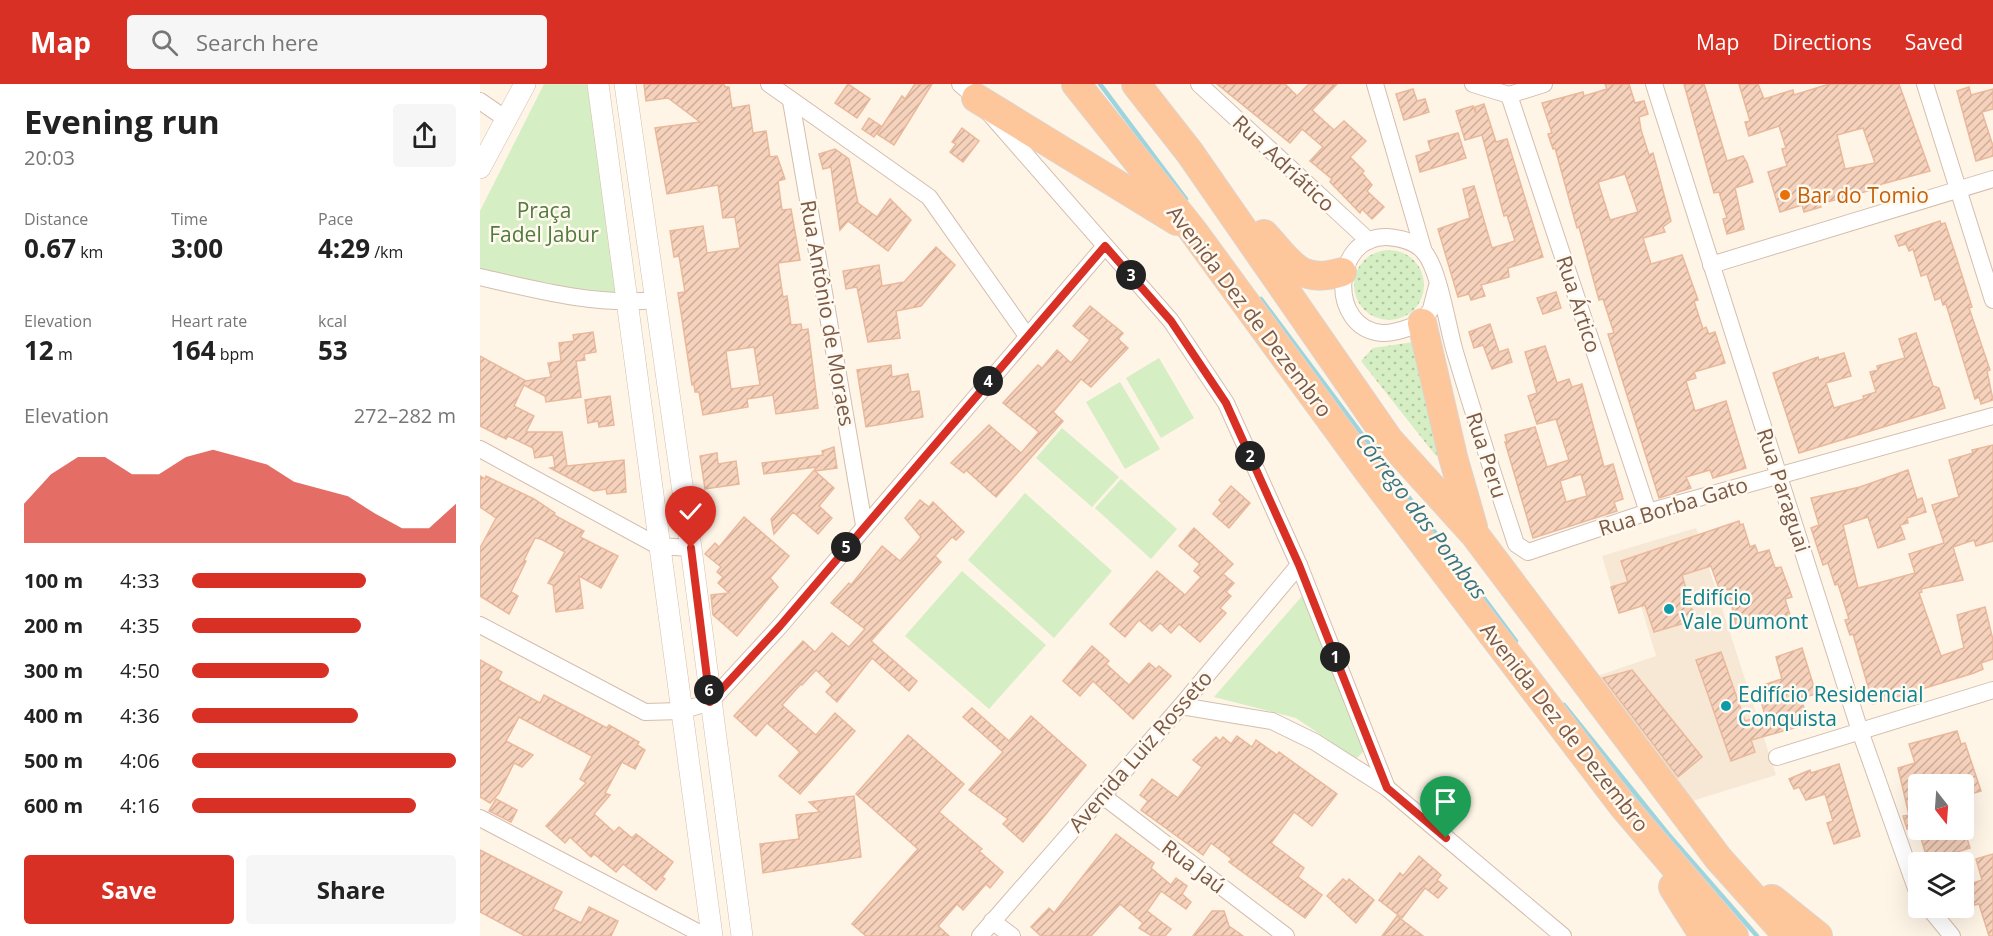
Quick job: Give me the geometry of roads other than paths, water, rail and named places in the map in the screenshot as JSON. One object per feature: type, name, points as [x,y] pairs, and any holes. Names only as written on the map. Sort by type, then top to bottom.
[{"type":"highway","name":"Avenida Dez de Dezembro","points":[[1076,84],[1193,231],[1373,477],[1623,806],[1734,936]]},
{"type":"highway","name":"Avenida Dez de Dezembro","points":[[1136,84],[1190,153],[1389,440],[1475,535],[1718,858],[1788,936]]},
{"type":"highway","points":[[968,91],[1193,231]]},
{"type":"highway","points":[[1190,153],[1302,274],[1322,278],[1342,272]]},
{"type":"highway","points":[[1422,323],[1453,457],[1475,535]]},
{"type":"highway","points":[[1623,806],[1704,936]]},
{"type":"highway","points":[[1718,858],[1818,936]]},
{"type":"street","points":[[480,168],[525,84]]},
{"type":"street","points":[[598,84],[658,546],[712,936]]},
{"type":"street","points":[[625,84],[691,548],[742,936]]},
{"type":"street","points":[[769,84],[929,197],[1027,336]]},
{"type":"street","name":"Rua Adriático","points":[[1199,84],[1369,241]]},
{"type":"street","points":[[1375,84],[1411,211],[1437,286],[1431,309],[1422,323],[1384,334],[1370,331],[1353,317],[1346,304],[1342,272],[1355,251],[1369,241],[1381,237],[1400,238],[1424,252]]},
{"type":"street","points":[[1473,84],[1509,95],[1544,84]]},
{"type":"street","name":"Rua Paraguai","points":[[1654,84],[1860,731],[1908,866]]},
{"type":"street","points":[[1925,84],[1956,190],[1993,300]]},
{"type":"street","points":[[968,91],[1171,321],[1226,403],[1299,565],[1387,788]]},
{"type":"street","name":"Rua Ártico","points":[[1509,95],[1648,513]]},
{"type":"street","points":[[480,101],[506,119]]},
{"type":"street","name":"Rua Antônio de Moraes","points":[[791,101],[864,525]]},
{"type":"street","points":[[1711,266],[1993,179]]},
{"type":"street","points":[[1400,238],[1411,211]]},
{"type":"street","points":[[480,625],[645,712],[681,711],[710,702],[780,626],[864,525],[1105,246]]},
{"type":"street","points":[[480,277],[526,288],[626,303],[654,300]]},
{"type":"street","name":"Rua Peru","points":[[1437,286],[1454,351],[1516,544],[1528,552]]},
{"type":"street","points":[[1422,323],[1454,351]]},
{"type":"street","name":"Rua Borba Gato","points":[[1528,552],[1648,513],[1993,416]]},
{"type":"street","points":[[480,450],[658,546],[691,548]]},
{"type":"street","name":"Avenida Luiz Rosseto","points":[[980,936],[1181,706],[1299,565]]},
{"type":"street","points":[[1777,757],[1993,690]]},
{"type":"street","points":[[1181,706],[1272,721],[1315,742],[1387,788],[1563,936]]},
{"type":"street","name":"Rua Jaú","points":[[1103,796],[1286,936]]},
{"type":"street","points":[[480,818],[705,936]]},
{"type":"street","points":[[1937,918],[1952,936]]},
{"type":"street","points":[[992,921],[1011,936]]},
{"type":"waterway","name":"Córrego das Pombas","points":[[1100,84],[1186,199]]},
{"type":"waterway","name":"Córrego das Pombas","points":[[1261,299],[1516,641]]},
{"type":"waterway","name":"Córrego das Pombas","points":[[1564,705],[1668,834],[1757,936]]},
{"type":"place","name":"Bar do Tomio","points":[[1785,195]]},
{"type":"place","name":"Edifício Vale Dumont","points":[[1669,609]]},
{"type":"place","name":"Edifício Residencial Conquista","points":[[1726,706]]},
{"type":"park label","name":"Praça Fadel Jabur","points":[[544,222]]}]
